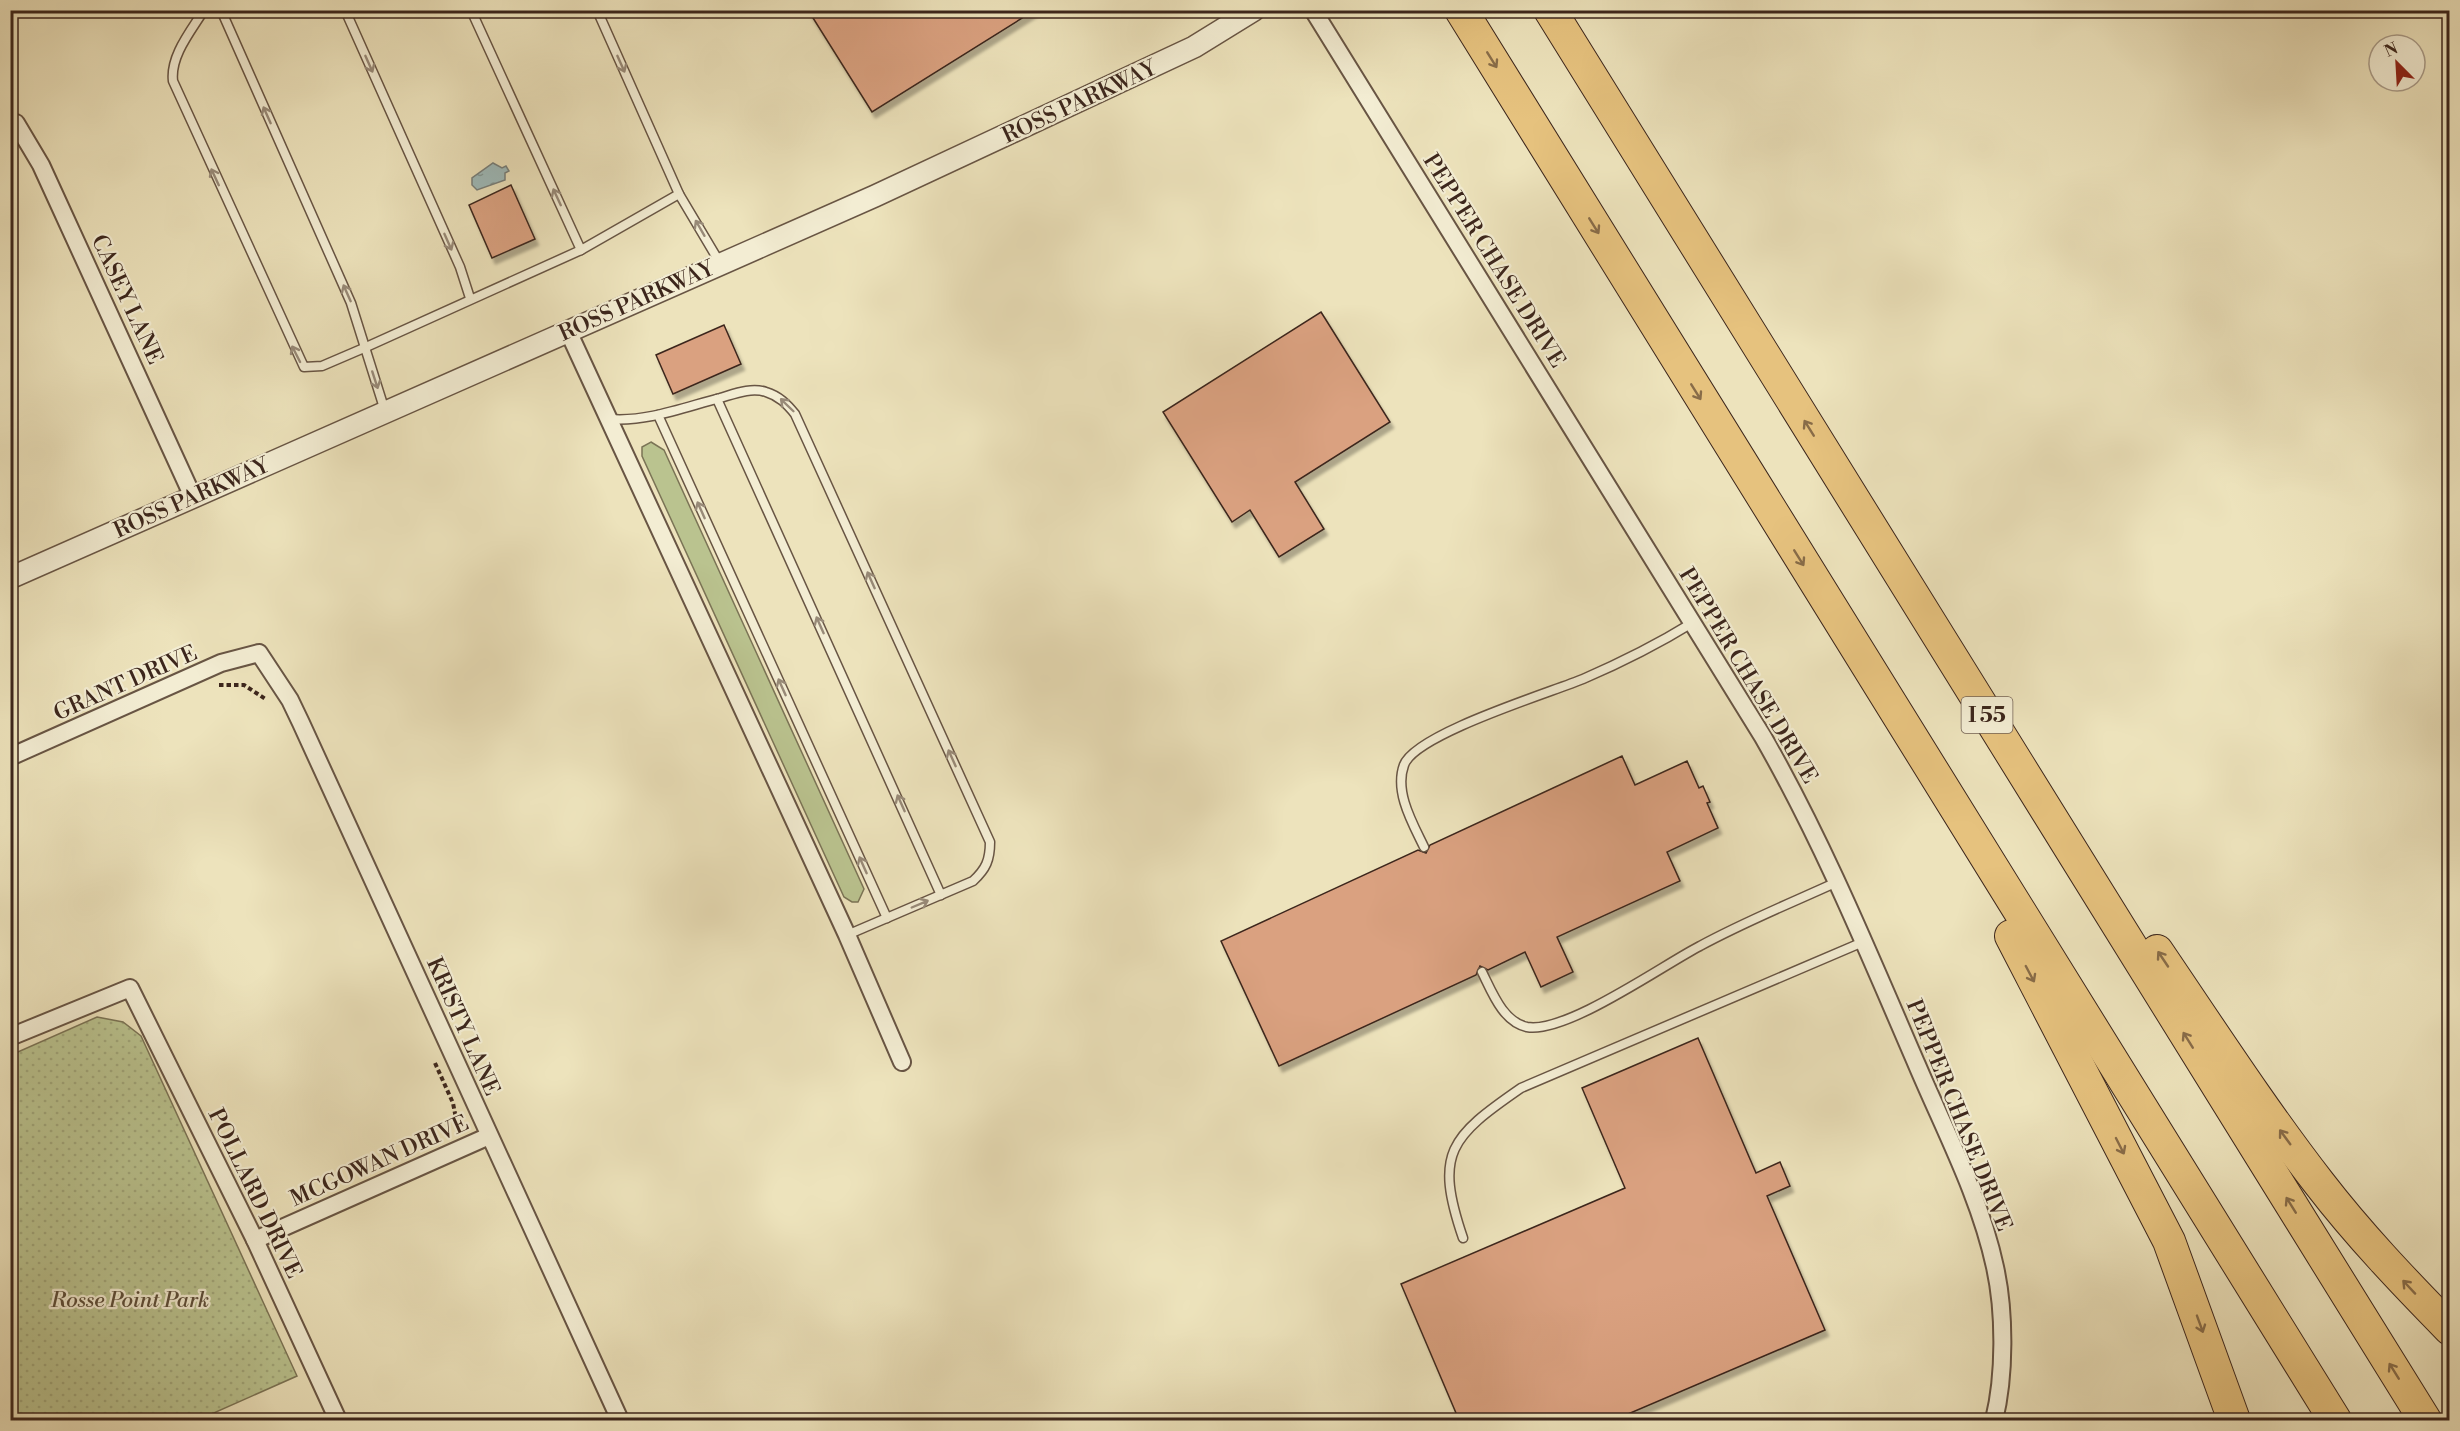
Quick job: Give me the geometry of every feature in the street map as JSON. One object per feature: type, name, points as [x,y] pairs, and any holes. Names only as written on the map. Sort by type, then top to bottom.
[{"type":"highway","points":[[1461,10],[1986,861],[2335,1420]]},
{"type":"highway","name":"I 55","points":[[1550,10],[2425,1420]]},
{"type":"highway","points":[[1828,459],[2244,1080],[2348,1219],[2450,1329]]},
{"type":"highway","points":[[1986,861],[2013,940],[2169,1241],[2234,1420]]},
{"type":"street","name":"ROSS PARKWAY","points":[[10,578],[875,196],[1194,47],[1254,10]]},
{"type":"street","name":"PEPPER CHASE DRIVE","points":[[1313,10],[1785,774],[1837,882],[1960,1162],[1986,1233],[1996,1270],[2002,1333],[1994,1420]]},
{"type":"street","name":"CASEY LANE","points":[[14,124],[41,165],[194,497]]},
{"type":"street","points":[[568,331],[847,935],[902,1062]]},
{"type":"street","name":"GRANT DRIVE","points":[[10,757],[221,663],[259,653]]},
{"type":"street","name":"KRISTY LANE","points":[[259,653],[290,700],[620,1420]]},
{"type":"street","name":"POLLARD DRIVE","points":[[10,1037],[130,988],[255,1240],[338,1420]]},
{"type":"street","name":"MCGOWAN DRIVE","points":[[255,1240],[489,1136]]},
{"type":"lane","points":[[204,10],[184,42],[171,69],[173,81],[298,360],[304,367],[312,368],[364,348],[470,298],[581,250],[679,194]]},
{"type":"lane","points":[[221,10],[351,303],[385,411]]},
{"type":"lane","points":[[345,10],[460,267],[470,298]]},
{"type":"lane","points":[[471,10],[581,250]]},
{"type":"lane","points":[[597,10],[679,194],[720,263]]},
{"type":"lane","points":[[610,419],[629,420],[658,415],[748,391],[765,391],[783,400],[795,414],[987,837],[990,855],[985,870],[973,881],[847,935]]},
{"type":"lane","points":[[717,399],[941,895]]},
{"type":"lane","points":[[658,415],[887,918]]},
{"type":"lane","points":[[1424,847],[1406,808],[1402,792],[1403,766],[1422,745],[1486,715],[1583,679],[1666,639],[1692,623]]},
{"type":"lane","points":[[1482,972],[1508,1018],[1527,1027],[1551,1024],[1592,1008],[1700,945],[1837,882]]},
{"type":"lane","points":[[1463,1238],[1448,1181],[1450,1160],[1464,1133],[1488,1111],[1521,1088],[1863,942]]},
{"type":"path","points":[[211,688],[222,684],[244,685],[265,698],[272,707]]},
{"type":"path","points":[[430,1053],[453,1103],[457,1124]]},
{"type":"green space","points":[[651,442],[664,450],[864,889],[858,902],[852,902],[844,897],[642,456],[642,447]]},
{"type":"green space","name":"Rosse Point Park","points":[[97,1017],[123,1022],[141,1036],[297,1376],[198,1420],[11,1420],[11,1055]]},
{"type":"water","points":[[493,163],[502,168],[506,166],[509,171],[505,173],[505,180],[477,190],[472,185],[472,178]]},
{"type":"building","points":[[808,10],[1035,10],[872,112]]},
{"type":"building","points":[[511,185],[535,239],[492,258],[469,205]]},
{"type":"building","points":[[1321,312],[1390,422],[1295,482],[1324,529],[1279,557],[1250,510],[1232,522],[1163,412]]},
{"type":"building","points":[[724,325],[741,364],[673,394],[656,355]]},
{"type":"building","points":[[1622,756],[1635,785],[1687,761],[1699,788],[1703,786],[1710,802],[1707,803],[1718,828],[1667,852],[1680,881],[1557,937],[1573,972],[1541,987],[1525,952],[1488,970],[1480,966],[1476,975],[1279,1066],[1221,941],[1418,850],[1426,853],[1430,845]]},
{"type":"building","points":[[1698,1038],[1756,1173],[1780,1162],[1790,1186],[1767,1196],[1825,1330],[1614,1420],[1459,1420],[1401,1284],[1625,1188],[1582,1088]]}]
